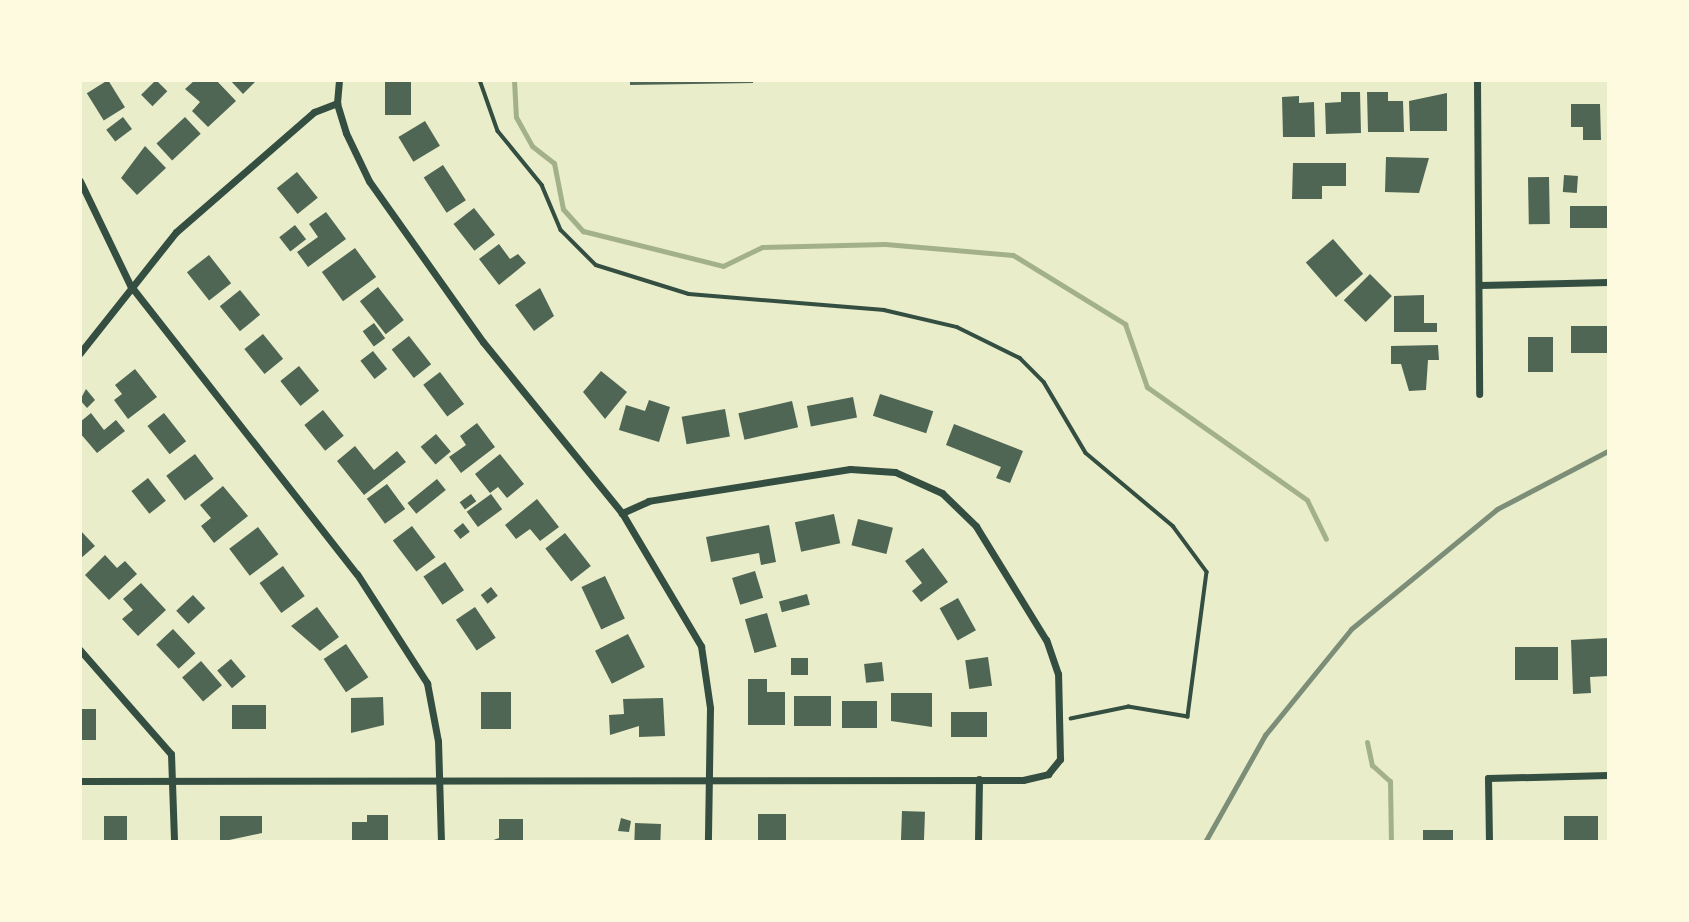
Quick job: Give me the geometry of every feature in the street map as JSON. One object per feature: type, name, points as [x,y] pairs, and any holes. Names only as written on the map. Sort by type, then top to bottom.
[{"type":"street","points":[[339,80],[337,103],[354,151],[391,214],[483,342],[622,513],[701,646],[710,708],[708,842]]},
{"type":"street","points":[[1477,80],[1479,394]]},
{"type":"street","points":[[80,353],[130,285],[186,224],[314,112],[337,103]]},
{"type":"street","points":[[80,181],[130,285],[357,574],[427,683],[438,741],[441,842]]},
{"type":"street","points":[[1480,285],[1608,282]]},
{"type":"street","points":[[80,781],[1032,779],[1054,769],[1063,748],[1063,721],[1049,647],[976,526],[942,493],[895,472],[850,469],[649,501],[622,513]]},
{"type":"street","points":[[80,650],[171,754],[174,842]]},
{"type":"street","points":[[1489,842],[1488,778],[1608,775]]},
{"type":"street","points":[[978,842],[979,779]]},
{"type":"path","points":[[480,80],[498,131],[542,185],[569,240],[596,265],[688,294],[884,310],[957,327],[1020,358],[1044,382],[1086,453],[1174,526],[1207,572],[1188,717],[1129,708],[1071,719]]},
{"type":"building","points":[[108,80],[125,107],[104,120],[87,93]]},
{"type":"building","points":[[156,80],[167,91],[152,106],[141,95]]},
{"type":"building","points":[[195,80],[216,80],[236,101],[208,127],[192,111],[200,102],[185,89]]},
{"type":"building","points":[[230,80],[257,80],[243,94]]},
{"type":"building","points":[[385,80],[411,80],[411,115],[385,115]]},
{"type":"building","points":[[630,80],[753,80],[753,83],[630,85]]},
{"type":"building","points":[[1341,92],[1360,92],[1361,133],[1326,134],[1325,103],[1341,102]]},
{"type":"building","points":[[1367,92],[1388,92],[1388,101],[1403,101],[1404,132],[1368,132]]},
{"type":"building","points":[[1447,93],[1447,131],[1410,131],[1409,101]]},
{"type":"building","points":[[1299,96],[1299,103],[1314,102],[1315,137],[1283,137],[1282,97]]},
{"type":"building","points":[[1571,104],[1600,104],[1601,140],[1583,140],[1583,127],[1571,127]]},
{"type":"building","points":[[123,117],[132,129],[115,142],[106,130]]},
{"type":"building","points":[[185,117],[201,134],[172,160],[156,144]]},
{"type":"building","points":[[425,121],[440,146],[413,162],[398,137]]},
{"type":"building","points":[[145,146],[166,168],[137,195],[121,178]]},
{"type":"building","points":[[1386,157],[1429,158],[1419,193],[1385,192]]},
{"type":"building","points":[[1293,163],[1346,163],[1346,186],[1322,186],[1322,199],[1292,199]]},
{"type":"building","points":[[443,165],[466,200],[447,213],[424,178]]},
{"type":"building","points":[[297,172],[318,198],[298,214],[277,188]]},
{"type":"building","points":[[1564,175],[1578,176],[1577,193],[1563,192]]},
{"type":"building","points":[[1528,177],[1549,177],[1550,224],[1529,224]]},
{"type":"building","points":[[1570,206],[1608,206],[1608,228],[1570,228]]},
{"type":"building","points":[[474,208],[495,235],[474,251],[454,224]]},
{"type":"building","points":[[326,212],[346,239],[308,267],[297,252],[318,237],[309,224]]},
{"type":"building","points":[[295,225],[306,239],[290,251],[279,237]]},
{"type":"building","points":[[1333,239],[1363,274],[1336,297],[1306,263]]},
{"type":"building","points":[[499,244],[510,259],[518,254],[526,263],[499,285],[479,259]]},
{"type":"building","points":[[355,248],[376,277],[343,301],[322,272]]},
{"type":"building","points":[[209,255],[231,283],[209,301],[187,272]]},
{"type":"building","points":[[1370,274],[1392,296],[1366,322],[1344,300]]},
{"type":"building","points":[[378,287],[404,320],[386,334],[360,301]]},
{"type":"building","points":[[540,288],[554,316],[534,331],[515,305]]},
{"type":"building","points":[[240,290],[260,315],[240,331],[220,306]]},
{"type":"building","points":[[1424,295],[1424,323],[1437,323],[1437,332],[1394,332],[1394,296]]},
{"type":"building","points":[[374,323],[385,338],[374,347],[363,331]]},
{"type":"building","points":[[1571,326],[1608,326],[1608,353],[1571,353]]},
{"type":"building","points":[[263,334],[283,359],[264,374],[244,349]]},
{"type":"building","points":[[409,336],[431,364],[414,378],[392,350]]},
{"type":"building","points":[[1528,337],[1553,337],[1553,372],[1528,372]]},
{"type":"building","points":[[1438,345],[1439,360],[1428,360],[1426,390],[1409,391],[1401,364],[1391,364],[1391,346]]},
{"type":"building","points":[[373,351],[387,369],[375,379],[360,361]]},
{"type":"building","points":[[299,366],[319,391],[300,406],[280,381]]},
{"type":"building","points":[[135,369],[157,397],[128,419],[114,400],[122,394],[115,385]]},
{"type":"building","points":[[601,371],[627,392],[605,419],[583,392]]},
{"type":"building","points":[[440,372],[464,404],[447,417],[423,385]]},
{"type":"building","points":[[86,389],[95,400],[87,408],[80,400]]},
{"type":"building","points":[[880,394],[933,411],[926,433],[873,416]]},
{"type":"building","points":[[853,397],[857,418],[811,427],[807,406]]},
{"type":"building","points":[[649,400],[670,407],[659,442],[619,430],[626,405],[645,411]]},
{"type":"building","points":[[792,401],[798,427],[744,440],[738,413]]},
{"type":"building","points":[[725,409],[730,437],[687,444],[682,417]]},
{"type":"building","points":[[323,410],[344,436],[325,451],[304,425]]},
{"type":"building","points":[[91,413],[104,430],[116,420],[125,431],[97,453],[80,433],[80,422]]},
{"type":"building","points":[[164,413],[186,441],[170,454],[147,426]]},
{"type":"building","points":[[477,423],[495,447],[461,473],[449,457],[466,445],[460,436]]},
{"type":"building","points":[[954,424],[1023,451],[1010,483],[996,478],[1001,467],[946,445]]},
{"type":"building","points":[[436,434],[451,452],[435,464],[421,447]]},
{"type":"building","points":[[355,446],[374,470],[397,451],[406,462],[364,495],[337,461]]},
{"type":"building","points":[[195,454],[214,479],[185,500],[166,476]]},
{"type":"building","points":[[500,454],[524,484],[507,498],[498,487],[490,493],[475,474]]},
{"type":"building","points":[[148,478],[166,501],[149,514],[131,491]]},
{"type":"building","points":[[437,479],[446,490],[416,514],[407,503]]},
{"type":"building","points":[[387,484],[405,509],[385,524],[367,499]]},
{"type":"building","points":[[223,486],[248,516],[214,543],[201,526],[211,518],[200,505]]},
{"type":"building","points":[[471,494],[476,501],[465,510],[460,502]]},
{"type":"building","points":[[491,494],[502,509],[478,527],[467,512]]},
{"type":"building","points":[[537,499],[559,527],[540,541],[530,529],[516,539],[505,525]]},
{"type":"building","points":[[834,514],[840,543],[801,552],[795,522]]},
{"type":"building","points":[[858,519],[893,528],[886,554],[851,545]]},
{"type":"building","points":[[463,523],[470,532],[460,539],[454,530]]},
{"type":"building","points":[[769,525],[776,562],[761,565],[759,553],[711,562],[706,537]]},
{"type":"building","points":[[412,526],[435,557],[416,572],[393,540]]},
{"type":"building","points":[[258,527],[278,554],[250,576],[229,549]]},
{"type":"building","points":[[80,530],[95,546],[80,559]]},
{"type":"building","points":[[565,533],[591,566],[571,581],[545,548]]},
{"type":"building","points":[[923,548],[948,582],[921,602],[912,591],[922,583],[905,561]]},
{"type":"building","points":[[105,555],[117,568],[125,561],[137,574],[109,600],[85,575]]},
{"type":"building","points":[[445,562],[464,590],[442,605],[423,577]]},
{"type":"building","points":[[283,566],[305,596],[281,613],[260,583]]},
{"type":"building","points":[[755,571],[763,598],[740,605],[732,578]]},
{"type":"building","points":[[605,576],[625,619],[601,630],[581,587]]},
{"type":"building","points":[[141,583],[166,610],[138,636],[122,619],[133,610],[123,599]]},
{"type":"building","points":[[491,587],[498,596],[488,604],[481,595]]},
{"type":"building","points":[[807,594],[810,605],[782,612],[779,602]]},
{"type":"building","points":[[193,595],[205,608],[188,624],[176,611]]},
{"type":"building","points":[[958,598],[976,630],[958,641],[940,608]]},
{"type":"building","points":[[317,607],[339,637],[320,651],[291,626]]},
{"type":"building","points":[[475,607],[496,638],[477,651],[456,620]]},
{"type":"building","points":[[767,613],[777,647],[755,653],[745,619]]},
{"type":"building","points":[[173,629],[196,653],[179,669],[156,645]]},
{"type":"building","points":[[628,634],[645,667],[612,684],[595,651]]},
{"type":"building","points":[[1608,638],[1608,676],[1590,677],[1591,693],[1573,694],[1571,640]]},
{"type":"building","points":[[346,644],[368,677],[346,692],[324,659]]},
{"type":"building","points":[[1515,647],[1558,647],[1558,680],[1515,680]]},
{"type":"building","points":[[988,657],[992,686],[969,689],[965,660]]},
{"type":"building","points":[[791,658],[808,658],[808,675],[791,675]]},
{"type":"building","points":[[231,659],[246,677],[232,688],[217,671]]},
{"type":"building","points":[[201,661],[222,685],[203,702],[182,677]]},
{"type":"building","points":[[882,662],[884,681],[866,683],[864,664]]},
{"type":"building","points":[[748,679],[767,679],[767,692],[785,692],[785,725],[748,725]]},
{"type":"building","points":[[481,692],[511,692],[511,729],[481,729]]},
{"type":"building","points":[[891,693],[932,693],[932,727],[891,721]]},
{"type":"building","points":[[794,696],[831,696],[831,726],[794,726]]},
{"type":"building","points":[[383,697],[384,725],[351,733],[351,698]]},
{"type":"building","points":[[663,698],[665,736],[639,737],[639,726],[610,735],[609,715],[624,714],[623,699]]},
{"type":"building","points":[[842,701],[877,701],[877,728],[842,728]]},
{"type":"building","points":[[232,705],[266,705],[266,729],[232,729]]},
{"type":"building","points":[[80,709],[96,709],[96,740],[80,740]]},
{"type":"building","points":[[951,712],[987,712],[987,737],[951,737]]},
{"type":"building","points":[[902,811],[925,812],[924,842],[901,842]]},
{"type":"building","points":[[758,814],[786,814],[786,842],[758,842]]},
{"type":"building","points":[[367,815],[388,815],[388,842],[352,842],[352,822],[367,822]]},
{"type":"building","points":[[104,816],[127,816],[127,842],[104,842]]},
{"type":"building","points":[[220,816],[262,816],[262,833],[220,842]]},
{"type":"building","points":[[1564,816],[1598,816],[1598,842],[1564,842]]},
{"type":"building","points":[[621,818],[631,821],[629,832],[618,831]]},
{"type":"building","points":[[499,819],[523,819],[523,842],[488,842],[499,838]]},
{"type":"building","points":[[635,823],[661,824],[660,842],[634,842]]},
{"type":"building","points":[[1423,830],[1453,830],[1453,842],[1423,842]]},
{"type":"waterway","points":[[514,80],[516,117],[532,146],[554,163],[563,209],[583,231],[723,266],[762,247],[885,244],[1013,255],[1125,324],[1147,387],[1307,500],[1326,539]]},
{"type":"waterway","points":[[1367,742],[1372,765],[1390,781],[1391,842]]},
{"type":"railway","points":[[1205,842],[1265,735],[1351,629],[1497,509],[1608,451]]}]
